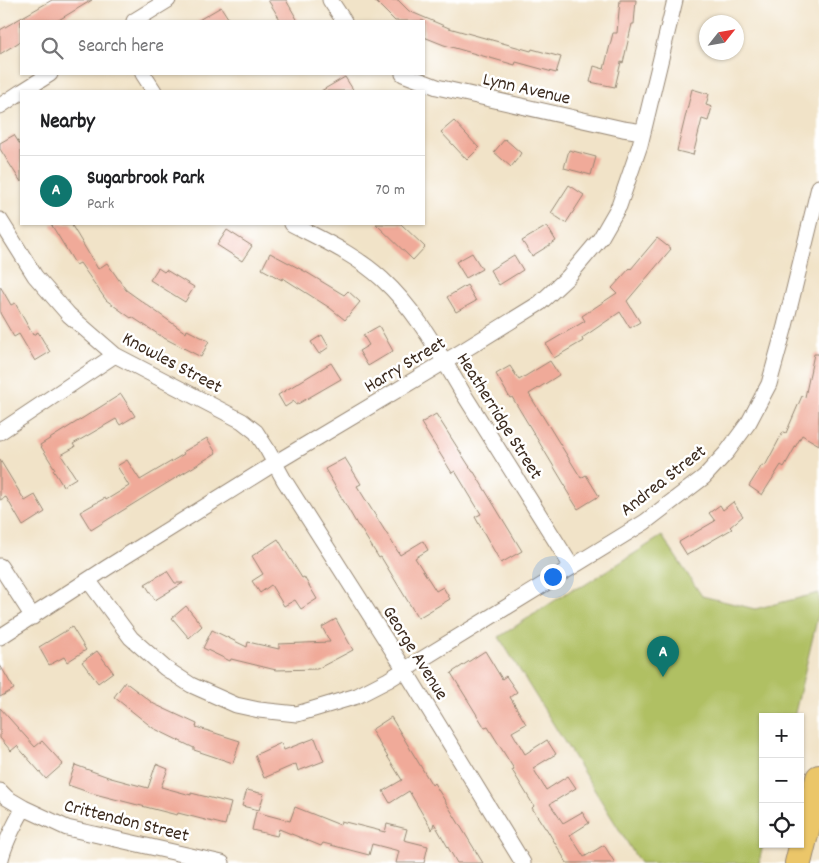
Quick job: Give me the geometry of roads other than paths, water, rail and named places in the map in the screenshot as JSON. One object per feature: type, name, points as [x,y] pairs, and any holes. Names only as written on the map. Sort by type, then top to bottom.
[{"type":"highway","points":[[798,863],[819,778]]},
{"type":"street","points":[[136,20],[168,0]]},
{"type":"street","points":[[330,0],[343,20]]},
{"type":"street","name":"Harry Street","points":[[0,637],[116,561],[540,303],[568,277],[600,239],[619,206],[640,145],[675,0]]},
{"type":"street","points":[[25,90],[48,75]]},
{"type":"street","points":[[144,75],[153,90]]},
{"type":"street","name":"Lynn Avenue","points":[[406,75],[437,87],[643,132]]},
{"type":"street","points":[[0,106],[20,93]]},
{"type":"street","name":"Andrea Street","points":[[88,580],[131,638],[165,668],[190,686],[236,705],[259,710],[297,714],[357,696],[388,680],[644,522],[704,477],[727,452],[749,422],[770,384],[819,187]]},
{"type":"street","name":"Knowles Street","points":[[0,220],[35,276],[69,315],[115,355],[242,421],[256,432],[275,463]]},
{"type":"street","name":"Heatherridge Street","points":[[294,225],[348,253],[381,278],[402,299],[435,345],[572,567]]},
{"type":"street","points":[[0,432],[115,355]]},
{"type":"street","name":"George Avenue","points":[[275,463],[523,863]]},
{"type":"street","points":[[0,566],[32,617]]},
{"type":"street","name":"Crittendon Street","points":[[0,791],[7,798],[24,808],[67,828],[222,863]]},
{"type":"street","points":[[0,863],[15,824],[24,808]]},
{"type":"place","name":"Sugarbrook Park","points":[[663,677]]}]
